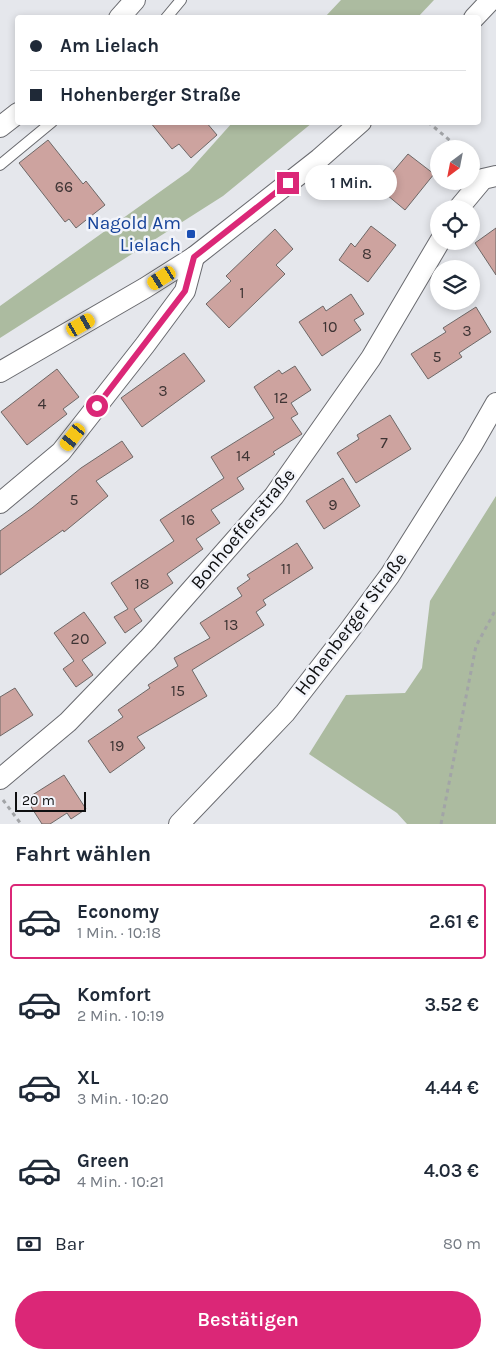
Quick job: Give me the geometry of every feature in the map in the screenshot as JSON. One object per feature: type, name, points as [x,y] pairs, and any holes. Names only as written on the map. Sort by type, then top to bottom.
[{"type":"street","points":[[122,15],[135,0]]},
{"type":"street","points":[[477,15],[491,0]]},
{"type":"street","points":[[0,127],[15,115]]},
{"type":"street","points":[[0,372],[145,288],[194,257],[358,125]]},
{"type":"street","points":[[465,200],[482,179],[496,176]]},
{"type":"street","name":"Bonhoefferstraße","points":[[0,779],[68,722],[148,639],[274,496],[371,358],[435,250]]},
{"type":"street","points":[[0,503],[61,452],[185,291],[194,257]]},
{"type":"street","name":"Hohenberger Straße","points":[[179,824],[285,713],[348,632],[390,575],[472,445],[496,403]]},
{"type":"lane","points":[[168,15],[181,0]]},
{"type":"lane","points":[[0,165],[48,125]]},
{"type":"path","points":[[432,125],[449,140]]},
{"type":"path","points":[[441,824],[476,646],[496,609]]},
{"type":"path","points":[[0,795],[21,824]]},
{"type":"green space","points":[[341,0],[434,0],[420,15],[327,15]]},
{"type":"green space","points":[[230,125],[310,125],[223,196],[0,338],[0,306],[189,171]]},
{"type":"green space","points":[[496,496],[496,824],[407,824],[397,813],[309,754],[346,695],[405,693],[422,668],[430,601]]},
{"type":"building","points":[[152,125],[209,125],[217,135],[191,158],[179,144],[172,149]]},
{"type":"building","points":[[48,140],[83,184],[86,181],[105,205],[76,228],[69,219],[65,222],[19,163]]},
{"type":"building","points":[[408,154],[430,171],[430,179],[405,210],[375,185],[387,171],[391,174]]},
{"type":"building","points":[[371,226],[396,245],[368,282],[339,260],[351,243],[355,247]]},
{"type":"building","points":[[496,228],[496,275],[480,250],[480,239]]},
{"type":"building","points":[[275,229],[293,249],[276,265],[285,274],[229,328],[206,304],[231,281],[226,276]]},
{"type":"building","points":[[351,294],[364,314],[354,320],[361,330],[322,356],[299,322],[323,306],[326,311]]},
{"type":"building","points":[[471,310],[478,310],[491,332],[459,353],[462,357],[428,379],[411,354],[446,332],[443,328]]},
{"type":"building","points":[[184,353],[205,381],[142,427],[121,398]]},
{"type":"building","points":[[295,366],[311,390],[291,403],[298,414],[291,418],[302,434],[237,478],[244,489],[211,510],[220,523],[196,539],[203,549],[167,574],[173,583],[134,609],[142,621],[125,633],[114,617],[128,609],[111,583],[174,541],[160,520],[224,478],[211,457],[274,418],[254,387],[279,370],[282,374]]},
{"type":"building","points":[[57,369],[79,397],[63,409],[67,414],[27,445],[1,412]]},
{"type":"building","points":[[390,415],[411,449],[356,483],[337,453],[359,439],[357,435]]},
{"type":"building","points":[[122,441],[133,457],[96,481],[108,496],[64,532],[63,530],[0,575],[0,531],[81,468]]},
{"type":"building","points":[[343,478],[360,506],[324,529],[306,501]]},
{"type":"building","points":[[297,543],[313,568],[263,600],[266,605],[256,612],[264,625],[192,670],[207,696],[137,737],[145,748],[110,773],[88,741],[123,717],[118,710],[150,688],[148,685],[178,666],[174,658],[210,638],[200,623],[242,596],[237,588],[250,579],[247,575]]},
{"type":"building","points":[[84,612],[106,643],[82,660],[93,675],[76,687],[63,669],[74,661],[54,633]]},
{"type":"building","points":[[15,688],[33,715],[0,736],[0,697]]},
{"type":"building","points":[[64,775],[86,809],[71,819],[67,813],[50,824],[42,824],[26,799]]},
{"type":"place","name":"Nagold Am Lielach","points":[[191,234]]},
{"type":"route","points":[[97,406],[185,291],[194,257],[288,183]]}]
